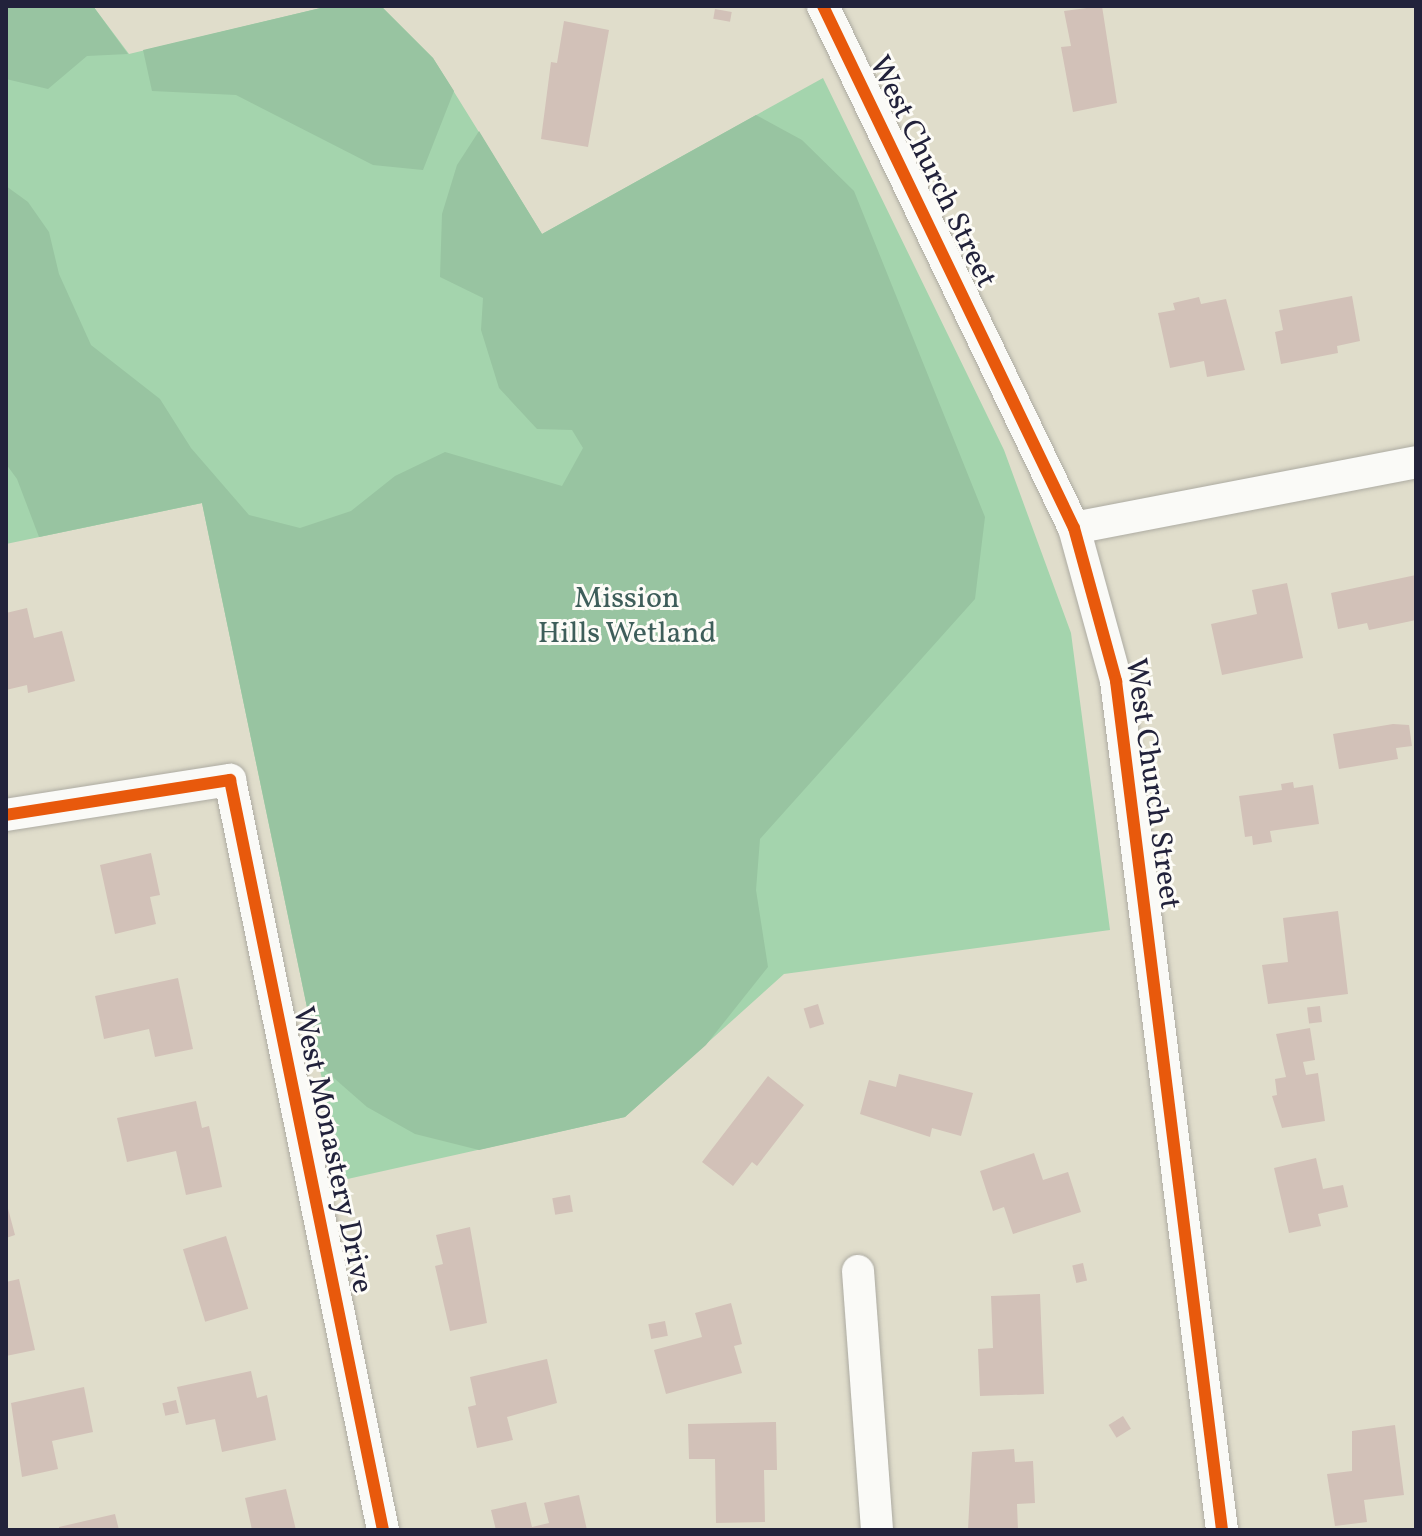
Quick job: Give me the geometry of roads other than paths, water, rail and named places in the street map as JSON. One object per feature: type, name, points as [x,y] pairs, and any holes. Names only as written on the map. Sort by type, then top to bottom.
[{"type":"street","name":"West Church Street","points":[[823,6],[1074,528],[1116,681],[1222,1530]]},
{"type":"street","points":[[1074,528],[1416,462]]},
{"type":"street","name":"West Monastery Drive","points":[[6,815],[230,780],[383,1530]]},
{"type":"street","points":[[858,1271],[877,1530]]},
{"type":"park label","name":"Mission Hills Wetland","points":[[627,616]]}]
